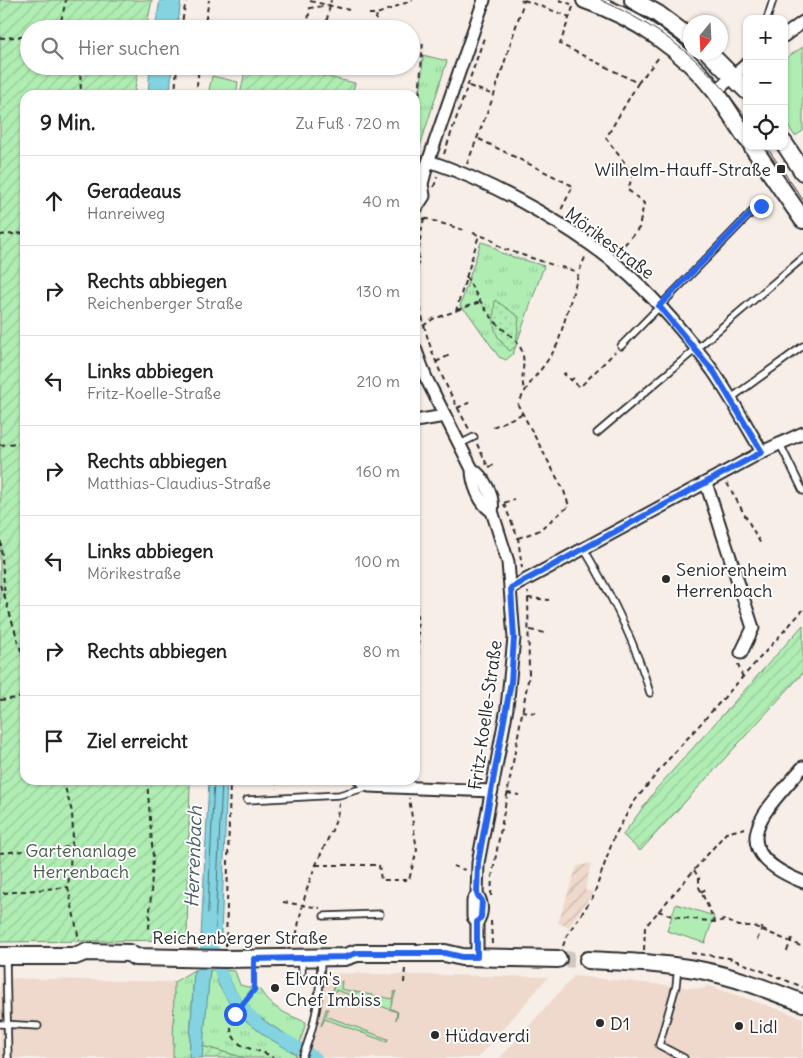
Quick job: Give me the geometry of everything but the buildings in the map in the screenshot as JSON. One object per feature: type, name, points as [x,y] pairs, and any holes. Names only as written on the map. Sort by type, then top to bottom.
[{"type":"street","points":[[420,186],[484,0]]},
{"type":"street","points":[[585,0],[623,16],[648,30],[694,68],[715,92],[743,133]]},
{"type":"street","points":[[633,0],[658,14],[683,33]]},
{"type":"street","points":[[788,33],[803,22]]},
{"type":"street","points":[[716,60],[743,87]]},
{"type":"street","points":[[715,92],[743,67]]},
{"type":"street","points":[[788,149],[803,172]]},
{"type":"street","points":[[755,150],[803,220]]},
{"type":"street","name":"Mörikestraße","points":[[429,161],[488,187],[554,222],[630,276],[659,306],[714,372],[762,452]]},
{"type":"street","name":"Fritz-Koelle-Straße","points":[[420,362],[426,378],[472,469],[472,478],[485,508],[492,511],[508,562],[511,588],[514,638],[511,682],[478,863],[477,894],[482,901],[481,917],[477,922],[469,957]]},
{"type":"street","points":[[420,420],[445,416]]},
{"type":"street","points":[[511,588],[762,452],[803,433]]},
{"type":"street","points":[[706,483],[753,628],[739,657]]},
{"type":"street","points":[[803,767],[767,808],[758,826],[756,839],[760,854],[772,867],[803,882]]},
{"type":"street","points":[[397,785],[492,791]]},
{"type":"street","name":"Reichenberger Straße","points":[[3,956],[77,951],[129,953],[135,957],[194,959],[226,954],[254,959],[345,957],[358,963],[447,963],[469,957],[559,955]]},
{"type":"street","points":[[588,960],[678,966],[736,979],[803,1003]]},
{"type":"lane","points":[[768,15],[773,0]]},
{"type":"lane","points":[[621,346],[753,211],[761,206]]},
{"type":"lane","points":[[597,433],[803,258]]},
{"type":"lane","points":[[730,399],[803,346]]},
{"type":"lane","points":[[460,444],[474,436]]},
{"type":"lane","points":[[780,444],[803,490]]},
{"type":"lane","points":[[584,549],[602,578],[634,645],[650,693]]},
{"type":"lane","points":[[247,800],[339,795],[361,785]]},
{"type":"lane","points":[[324,916],[380,914]]},
{"type":"lane","points":[[3,956],[8,1058]]},
{"type":"lane","points":[[302,1057],[307,1046],[320,999],[321,958]]},
{"type":"lane","points":[[678,966],[676,986],[659,1045],[684,1058]]},
{"type":"lane","points":[[0,1024],[38,1026]]},
{"type":"path","points":[[61,20],[66,0]]},
{"type":"path","points":[[183,20],[186,0]]},
{"type":"path","points":[[206,20],[209,0]]},
{"type":"path","points":[[310,0],[349,10]]},
{"type":"path","points":[[327,20],[331,0]]},
{"type":"path","points":[[369,14],[377,14],[413,0]]},
{"type":"path","points":[[518,0],[570,17]]},
{"type":"path","points":[[559,0],[574,5],[560,44],[638,83]]},
{"type":"path","points":[[466,168],[494,95],[524,1]]},
{"type":"path","points":[[308,20],[310,8],[330,5]]},
{"type":"path","points":[[376,20],[377,14]]},
{"type":"path","points":[[0,38],[20,37]]},
{"type":"path","points":[[420,90],[423,40]]},
{"type":"path","points":[[615,256],[639,228],[644,203],[628,190],[633,174],[606,138],[638,83],[664,51]]},
{"type":"path","points":[[80,75],[81,90]]},
{"type":"path","points":[[175,90],[176,75]]},
{"type":"path","points":[[197,90],[199,75]]},
{"type":"path","points":[[469,86],[494,95]]},
{"type":"path","points":[[478,139],[573,186],[558,217]]},
{"type":"path","points":[[424,218],[467,231]]},
{"type":"path","points":[[0,235],[20,233]]},
{"type":"path","points":[[473,233],[491,239],[501,248],[556,266]]},
{"type":"path","points":[[456,311],[479,235]]},
{"type":"path","points":[[518,538],[538,531],[570,506],[570,502],[518,405],[524,390],[553,353],[558,343],[579,272],[587,254],[594,259]]},
{"type":"path","points":[[561,267],[579,272]]},
{"type":"path","points":[[466,276],[480,302],[494,321],[515,339],[522,351],[524,390]]},
{"type":"path","points":[[423,326],[433,319],[480,302]]},
{"type":"path","points":[[566,372],[564,374],[580,387],[621,346]]},
{"type":"path","points":[[435,362],[450,355]]},
{"type":"path","points":[[457,408],[471,402]]},
{"type":"path","points":[[493,428],[522,414]]},
{"type":"path","points":[[0,445],[20,443]]},
{"type":"path","points":[[488,468],[496,464]]},
{"type":"path","points":[[722,474],[762,546]]},
{"type":"path","points":[[504,503],[514,499]]},
{"type":"path","points":[[0,532],[5,598]]},
{"type":"path","points":[[0,585],[20,648]]},
{"type":"path","points":[[528,598],[549,600]]},
{"type":"path","points":[[559,955],[567,934],[593,897],[614,837],[633,803],[667,761],[803,610]]},
{"type":"path","points":[[529,630],[545,633]]},
{"type":"path","points":[[739,657],[743,678]]},
{"type":"path","points":[[0,700],[20,698]]},
{"type":"path","points":[[522,711],[535,713]]},
{"type":"path","points":[[64,785],[72,812],[72,847],[68,887],[77,951]]},
{"type":"path","points":[[147,785],[153,857],[148,929]]},
{"type":"path","points":[[226,954],[230,785]]},
{"type":"path","points":[[316,865],[380,865],[381,880],[409,880],[417,850],[408,793]]},
{"type":"path","points":[[507,793],[519,795]]},
{"type":"path","points":[[300,959],[301,904],[316,865],[334,830],[339,795]]},
{"type":"path","points":[[643,963],[644,926],[726,833],[758,826]]},
{"type":"path","points":[[0,853],[72,847]]},
{"type":"path","points":[[453,866],[468,870]]},
{"type":"path","points":[[694,870],[699,878],[701,892],[715,922]]},
{"type":"path","points":[[3,893],[68,887]]},
{"type":"path","points":[[701,892],[706,889]]},
{"type":"path","points":[[283,902],[319,907],[324,916]]},
{"type":"path","points":[[658,911],[672,916],[715,922],[725,920],[732,924],[761,930],[803,947]]},
{"type":"path","points":[[732,924],[734,919]]},
{"type":"path","points":[[757,940],[763,926]]},
{"type":"path","points":[[787,952],[792,938]]},
{"type":"path","points":[[254,959],[254,990],[235,1014],[231,1024],[235,1039],[273,1058]]},
{"type":"path","points":[[404,968],[404,983]]},
{"type":"shaded area","points":[[591,863],[585,890],[593,892],[569,927],[558,923],[577,866]]},
{"type":"shaded area","points":[[317,973],[548,977],[478,1058],[295,1058],[314,1011]]},
{"type":"shaded area","points":[[574,976],[704,989],[707,985],[803,1018],[803,1058],[500,1058]]},
{"type":"shaded area","points":[[0,978],[174,982],[173,1058],[0,1058]]},
{"type":"green space","name":"Gartenanlage Herrenbach","points":[[0,0],[152,0],[148,20],[20,20],[20,75],[137,75],[135,90],[20,90],[20,785],[190,785],[187,940],[0,942]]},
{"type":"green space","points":[[803,47],[803,131],[795,136],[788,126],[788,56]]},
{"type":"green space","points":[[423,55],[447,61],[420,146],[420,93]]},
{"type":"green space","points":[[244,75],[319,75],[355,83],[353,90],[241,90]]},
{"type":"green space","points":[[212,76],[238,82],[237,90],[209,90]]},
{"type":"green space","points":[[481,242],[491,245],[501,253],[544,266],[513,354],[506,360],[499,357],[468,313],[460,306]]},
{"type":"green space","points":[[495,300],[519,317],[516,346],[510,351],[496,333],[494,322]]},
{"type":"green space","points":[[803,625],[803,673],[640,851],[623,835],[657,788]]},
{"type":"green space","points":[[676,904],[714,916],[705,943],[667,931]]},
{"type":"green space","points":[[194,970],[189,1058],[173,1058],[174,982]]},
{"type":"green space","points":[[210,970],[215,970],[220,986],[236,1011],[257,1030],[296,1054],[295,1058],[245,1058],[202,1046]]},
{"type":"green space","points":[[225,970],[235,971],[240,985],[260,990],[280,1010],[306,1022],[300,1043],[255,1014],[231,984]]},
{"type":"green space","points":[[342,981],[341,989],[392,999],[396,991],[390,1008],[398,1012],[396,1020],[397,1012],[336,990],[332,997],[334,985]]},
{"type":"green space","points":[[326,1009],[328,1009],[326,1016],[388,1039],[387,1042],[325,1019],[321,1026]]},
{"type":"green space","points":[[202,1046],[245,1058],[202,1058]]},
{"type":"water","points":[[160,0],[181,0],[178,20],[157,20]]},
{"type":"water","points":[[149,75],[171,75],[170,90],[148,90]]},
{"type":"water","points":[[209,785],[227,785],[221,936],[201,936]]},
{"type":"water","points":[[194,970],[210,970],[202,1058],[189,1058]]},
{"type":"water","points":[[215,970],[225,970],[240,1000],[233,1009],[219,986]]},
{"type":"water","points":[[248,1008],[269,1024],[300,1043],[296,1054],[265,1036],[240,1016]]},
{"type":"waterway","points":[[201,986],[210,919]]},
{"type":"waterway","points":[[214,951],[228,990],[239,1005],[256,1021]]},
{"type":"waterway","points":[[283,1039],[316,1058]]},
{"type":"tunnel","points":[[558,959],[588,960]]},
{"type":"tram line","points":[[601,0],[664,35],[682,49],[700,64],[743,114]]},
{"type":"tram line","points":[[769,150],[803,200]]},
{"type":"place","name":"Wilhelm-Hauff-Straße","points":[[781,169]]},
{"type":"place","name":"Seniorenheim Herrenbach","points":[[666,579]]},
{"type":"place","name":"Elvan's Chef Imbiss","points":[[275,988]]},
{"type":"place","name":"D1","points":[[600,1023]]},
{"type":"place","name":"Lidl","points":[[739,1026]]},
{"type":"place","name":"Hüdaverdi","points":[[435,1035]]},
{"type":"route","points":[[235,1014],[254,990],[254,959],[345,957],[357,953],[445,953],[462,957],[477,957],[477,922],[481,917],[482,901],[477,894],[478,863],[511,682],[514,638],[511,588],[762,452],[714,372],[659,306],[753,211],[761,206]]},
{"type":"water label","name":"Herrenbach","points":[[193,857]]}]
